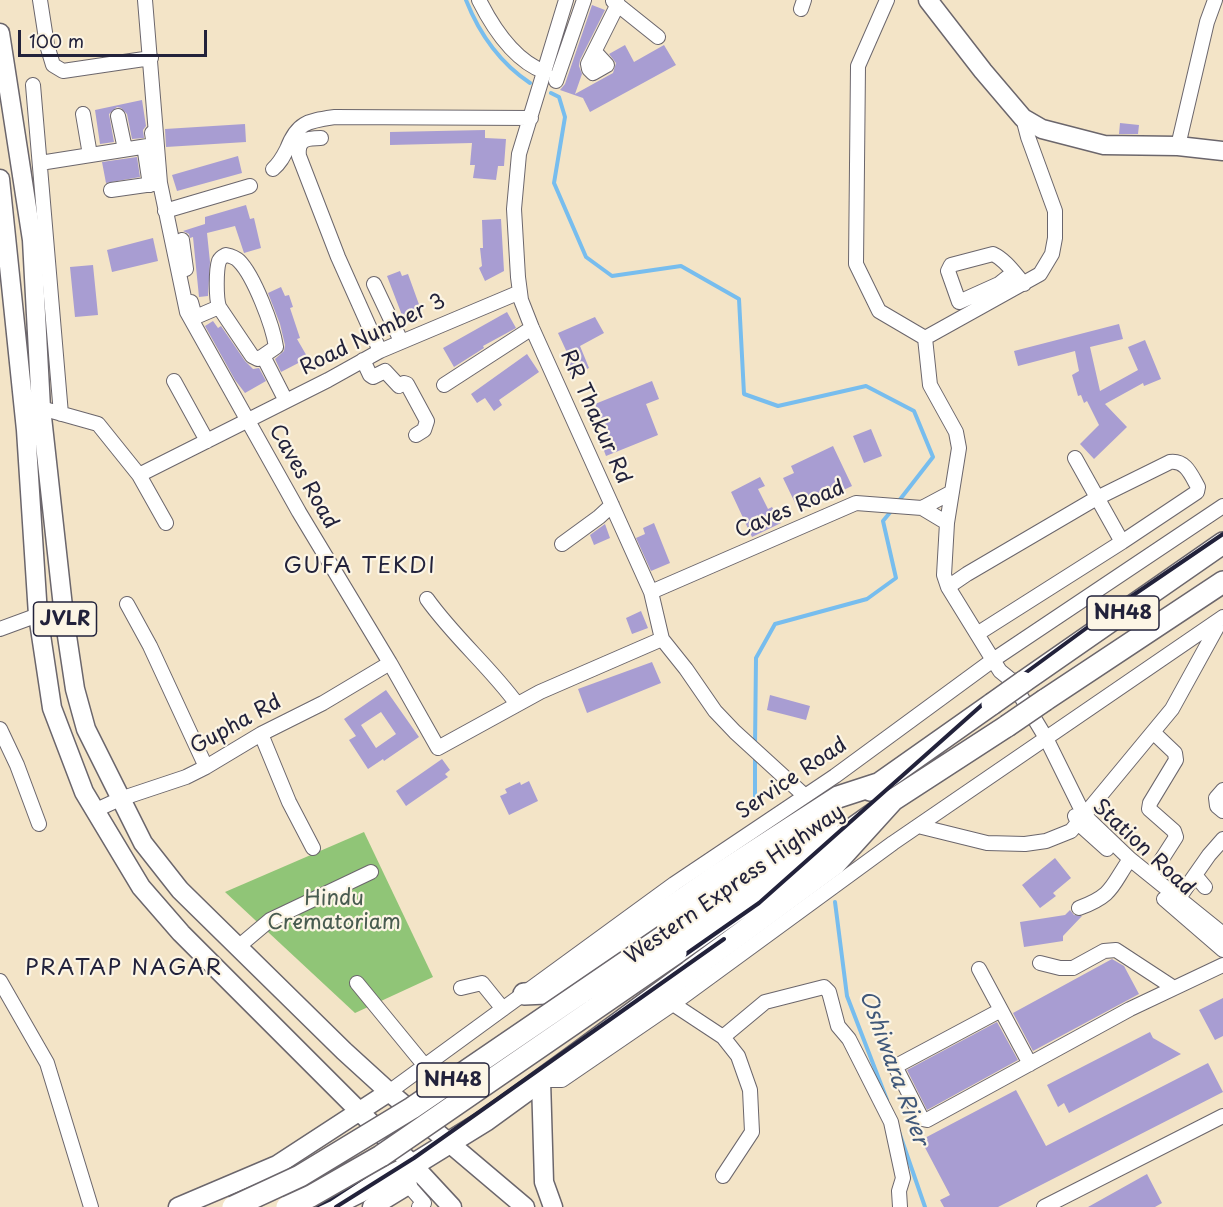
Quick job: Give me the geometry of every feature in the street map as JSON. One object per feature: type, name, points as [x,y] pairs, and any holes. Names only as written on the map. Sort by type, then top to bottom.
[{"type":"highway","name":"Western Express Highway","points":[[287,1207],[381,1156],[676,953],[887,791],[992,704],[1223,543]]},
{"type":"highway","name":"Western Express Highway","points":[[233,1207],[300,1176],[412,1108],[664,936],[887,791],[1006,726],[1223,582]]},
{"type":"highway","points":[[524,994],[546,993],[719,874],[838,797],[887,791]]},
{"type":"highway","points":[[329,1207],[407,1175],[541,1080],[577,1062],[603,1043],[835,864],[887,791]]},
{"type":"main road","points":[[928,0],[1023,118],[1042,129],[1104,145],[1178,146],[1223,151]]},
{"type":"main road","name":"JVLR","points":[[0,33],[32,240],[41,408],[64,610],[75,689],[86,729],[143,843],[180,890],[389,1092],[450,1143]]},
{"type":"main road","name":"JVLR","points":[[0,179],[26,430],[38,615],[52,708],[84,792],[141,887],[174,925],[359,1112],[407,1175]]},
{"type":"main road","points":[[541,1080],[544,1182],[553,1207]]},
{"type":"main road","points":[[178,1207],[277,1164],[389,1092]]},
{"type":"main road","points":[[450,1143],[525,1207]]},
{"type":"main road","points":[[372,1207],[407,1175],[452,1207]]},
{"type":"street","points":[[40,0],[47,45],[53,65],[63,71],[150,58]]},
{"type":"street","name":"Caves Road","points":[[145,0],[150,58],[151,150],[155,184],[165,211],[187,312],[246,420],[438,748],[540,692],[662,639]]},
{"type":"street","points":[[479,0],[494,25],[517,54],[529,65],[550,77]]},
{"type":"street","name":"RR Thakur Rd","points":[[566,0],[562,42],[519,154],[514,209],[520,292],[532,328],[651,592],[662,639],[715,711],[805,796]]},
{"type":"street","points":[[562,42],[584,0]]},
{"type":"street","points":[[887,0],[858,66],[856,264],[879,311],[925,338],[1040,274],[1052,254],[1055,211],[1023,118]]},
{"type":"street","points":[[1178,146],[1207,22],[1215,0]]},
{"type":"street","points":[[595,52],[615,2],[658,37]]},
{"type":"street","points":[[33,85],[61,414]]},
{"type":"street","points":[[96,156],[154,145],[147,104]]},
{"type":"street","points":[[83,114],[96,156]]},
{"type":"street","points":[[118,116],[125,149]]},
{"type":"street","points":[[273,169],[279,164],[297,128],[310,121],[335,117],[531,118]]},
{"type":"street","points":[[321,138],[306,138],[298,149],[299,156],[338,257],[380,351]]},
{"type":"street","points":[[40,163],[151,150]]},
{"type":"street","points":[[111,190],[155,184]]},
{"type":"street","points":[[165,211],[250,186]]},
{"type":"street","points":[[182,240],[194,313],[200,316],[219,307]]},
{"type":"street","points":[[966,316],[948,273],[951,265],[993,254],[998,256],[1024,284]]},
{"type":"street","points":[[226,255],[241,263],[262,302],[276,345],[274,350],[263,356],[258,359],[252,356],[219,307],[217,300],[218,263],[226,255]]},
{"type":"street","points":[[959,302],[999,284],[1014,272]]},
{"type":"street","points":[[374,284],[401,341]]},
{"type":"street","name":"Road Number 3","points":[[139,476],[380,351],[520,292]]},
{"type":"street","points":[[444,385],[532,328]]},
{"type":"street","name":"Station Road","points":[[925,338],[930,385],[956,432],[959,448],[947,523],[944,575],[948,587],[996,666],[1002,684],[1042,740],[1081,819],[1175,903],[1223,950]]},
{"type":"street","points":[[263,356],[286,401]]},
{"type":"street","points":[[363,360],[373,377],[385,371],[399,386],[407,384],[427,422],[424,430],[416,435]]},
{"type":"street","points":[[174,381],[207,441]]},
{"type":"street","points":[[41,408],[98,424],[139,476],[166,523]]},
{"type":"street","points":[[1075,458],[1122,542]]},
{"type":"street","points":[[948,587],[1098,498],[1170,462],[1178,461],[1184,464],[1198,488],[1197,492],[977,634]]},
{"type":"street","points":[[922,508],[952,492]]},
{"type":"street","name":"Caves Road","points":[[651,592],[856,503],[922,508],[947,523]]},
{"type":"street","points":[[561,544],[612,505]]},
{"type":"street","name":"Service Road","points":[[389,1092],[674,884],[996,666],[1223,506]]},
{"type":"street","points":[[427,599],[441,619],[482,664],[500,680],[518,704]]},
{"type":"street","points":[[127,604],[150,646],[206,767]]},
{"type":"street","points":[[0,629],[38,615],[64,610]]},
{"type":"street","points":[[918,826],[987,843],[1025,844],[1046,841],[1071,831],[1173,709],[1222,617]]},
{"type":"street","points":[[603,1043],[673,1004],[918,826],[1222,617]]},
{"type":"street","name":"Gupha Rd","points":[[96,810],[120,799],[186,777],[206,767],[261,734],[323,703],[390,663]]},
{"type":"street","points":[[0,729],[17,765],[39,824]]},
{"type":"street","points":[[1152,876],[1176,837],[1174,831],[1149,809],[1150,803],[1176,760],[1175,753],[1154,733]]},
{"type":"street","points":[[261,734],[290,802],[313,848]]},
{"type":"street","points":[[1223,790],[1216,798],[1217,806],[1223,811]]},
{"type":"street","points":[[1175,903],[1223,839]]},
{"type":"street","points":[[1079,908],[1095,902],[1113,888],[1128,862]]},
{"type":"street","name":"Station Road","points":[[1128,862],[1152,876],[1175,903],[1223,934]]},
{"type":"street","points":[[238,947],[270,920],[371,872]]},
{"type":"street","points":[[1195,875],[1205,887]]},
{"type":"street","points":[[1040,963],[1060,968],[1073,968],[1104,951],[1116,950],[1174,988]]},
{"type":"street","points":[[1001,1010],[898,1065],[897,1070],[922,1119],[927,1120],[1130,1009],[1223,965]]},
{"type":"street","points":[[979,969],[1030,1064]]},
{"type":"street","points":[[0,981],[47,1063],[91,1207]]},
{"type":"street","points":[[357,983],[425,1065]]},
{"type":"street","points":[[461,988],[482,983],[502,1009]]},
{"type":"street","points":[[723,1037],[765,1002],[824,987],[830,992],[838,1026],[849,1039],[891,1122],[903,1178],[899,1191],[900,1207]]},
{"type":"street","points":[[673,1004],[723,1037],[738,1056],[750,1090],[752,1132],[723,1176]]},
{"type":"street","points":[[1044,1207],[1223,1116]]},
{"type":"street","points":[[407,1175],[424,1206]]},
{"type":"green space","name":"Hindu Crematoriam","points":[[364,832],[433,977],[355,1013],[225,892]]},
{"type":"building","points":[[592,5],[605,10],[580,60],[579,66],[582,74],[575,94],[613,73],[616,63],[609,54],[625,45],[634,62],[664,45],[676,65],[590,112],[583,98],[560,90],[565,84]]},
{"type":"building","points":[[142,100],[146,126],[143,130],[144,138],[132,139],[127,114],[117,107],[109,114],[114,142],[100,144],[95,110]]},
{"type":"building","points":[[1120,123],[1139,125],[1138,134],[1119,134]]},
{"type":"building","points":[[245,124],[246,142],[166,147],[165,129]]},
{"type":"building","points":[[485,130],[485,138],[506,139],[504,166],[498,166],[496,180],[473,178],[475,165],[470,165],[472,143],[390,145],[390,132]]},
{"type":"building","points":[[238,156],[242,173],[177,191],[172,175]]},
{"type":"building","points":[[137,157],[140,177],[106,183],[102,162]]},
{"type":"building","points":[[246,205],[250,219],[254,218],[261,248],[244,253],[235,226],[207,233],[210,262],[208,296],[199,297],[193,237],[190,238],[189,234],[183,231],[205,224],[205,217]]},
{"type":"building","points":[[501,219],[504,271],[485,281],[479,268],[482,266],[480,248],[483,248],[482,220]]},
{"type":"building","points":[[153,238],[158,261],[112,272],[107,250]]},
{"type":"building","points":[[93,265],[98,315],[75,317],[70,267]]},
{"type":"building","points":[[400,271],[402,276],[408,274],[422,317],[405,323],[387,276]]},
{"type":"building","points":[[281,287],[285,296],[289,295],[293,307],[290,308],[300,338],[297,339],[308,358],[281,372],[275,359],[284,351],[285,345],[268,293]]},
{"type":"building","points":[[507,312],[516,328],[483,346],[484,348],[454,367],[443,348]]},
{"type":"building","points":[[595,317],[604,333],[580,346],[589,368],[571,376],[565,361],[570,359],[558,333]]},
{"type":"building","points":[[213,321],[218,328],[221,326],[245,361],[253,369],[259,368],[266,381],[245,393],[235,380],[205,326]]},
{"type":"building","points":[[1119,324],[1123,339],[1090,347],[1100,391],[1138,370],[1128,347],[1145,340],[1161,379],[1144,386],[1143,383],[1105,404],[1127,427],[1094,459],[1080,444],[1099,425],[1087,401],[1084,403],[1081,395],[1078,396],[1072,375],[1079,371],[1075,351],[1018,366],[1014,351]]},
{"type":"building","points":[[527,354],[539,372],[499,400],[502,405],[494,411],[485,398],[477,403],[471,394]]},
{"type":"building","points":[[652,381],[659,399],[646,404],[658,435],[606,456],[600,440],[608,436],[595,404]]},
{"type":"building","points":[[871,429],[882,456],[864,463],[853,436]]},
{"type":"building","points":[[833,446],[852,486],[799,511],[783,478],[794,473],[791,466]]},
{"type":"building","points":[[760,477],[765,486],[758,489],[768,509],[772,507],[781,523],[752,537],[731,492]]},
{"type":"building","points":[[654,523],[670,563],[651,571],[636,538],[645,534],[643,528]]},
{"type":"building","points":[[605,524],[610,538],[594,545],[590,535]]},
{"type":"building","points":[[641,611],[648,628],[632,634],[626,618]]},
{"type":"building","points":[[652,662],[661,683],[587,713],[578,689]]},
{"type":"building","points":[[386,690],[419,737],[368,769],[349,740],[356,736],[344,719]],"holes":[[[381,712],[396,734],[376,748],[361,725]]]},
{"type":"building","points":[[770,695],[810,706],[806,720],[767,710]]},
{"type":"building","points":[[442,759],[450,770],[445,774],[448,777],[406,806],[396,791]]},
{"type":"building","points":[[529,781],[538,801],[509,815],[500,796],[507,793],[505,789],[520,782],[521,785]]},
{"type":"building","points":[[1055,858],[1071,878],[1053,893],[1056,896],[1040,908],[1022,885]]},
{"type":"building","points":[[1070,910],[1074,915],[1082,916],[1063,936],[1063,941],[1024,947],[1020,922],[1065,915]]},
{"type":"building","points":[[1112,959],[1124,966],[1139,994],[1033,1051],[1013,1013]]},
{"type":"building","points":[[1223,998],[1223,1036],[1215,1040],[1199,1010]]},
{"type":"building","points":[[997,1022],[1018,1060],[927,1110],[907,1070]]},
{"type":"building","points":[[1150,1032],[1153,1038],[1181,1054],[1069,1113],[1064,1103],[1058,1107],[1047,1085]]},
{"type":"building","points":[[1208,1063],[1223,1092],[998,1207],[944,1207],[940,1200],[950,1195],[921,1140],[1016,1090],[1046,1146]]},
{"type":"building","points":[[1147,1174],[1162,1203],[1155,1207],[1088,1207]]},
{"type":"waterway","name":"Oshiwara River","points":[[466,0],[477,24],[500,57],[530,83]]},
{"type":"waterway","name":"Oshiwara River","points":[[551,93],[559,97],[565,117],[554,183],[586,257],[612,276],[681,266],[739,299],[744,394],[778,406],[866,386],[914,411],[933,457],[898,502]]},
{"type":"waterway","name":"Oshiwara River","points":[[755,746],[756,658],[775,624],[867,599],[896,578],[883,521],[892,510]]},
{"type":"waterway","name":"Oshiwara River","points":[[755,757],[755,805]]},
{"type":"waterway","name":"Oshiwara River","points":[[835,902],[847,996],[887,1100]]},
{"type":"waterway","name":"Oshiwara River","points":[[899,1132],[925,1207]]},
{"type":"railway","points":[[314,1207],[329,1200],[407,1149],[759,903],[983,704],[1107,613],[1223,534]]},
{"type":"railway","points":[[336,1207],[414,1158],[724,939]]},
{"type":"district","name":"GUFA TEKDI","points":[[360,567]]},
{"type":"district","name":"PRATAP NAGAR","points":[[124,969]]}]
